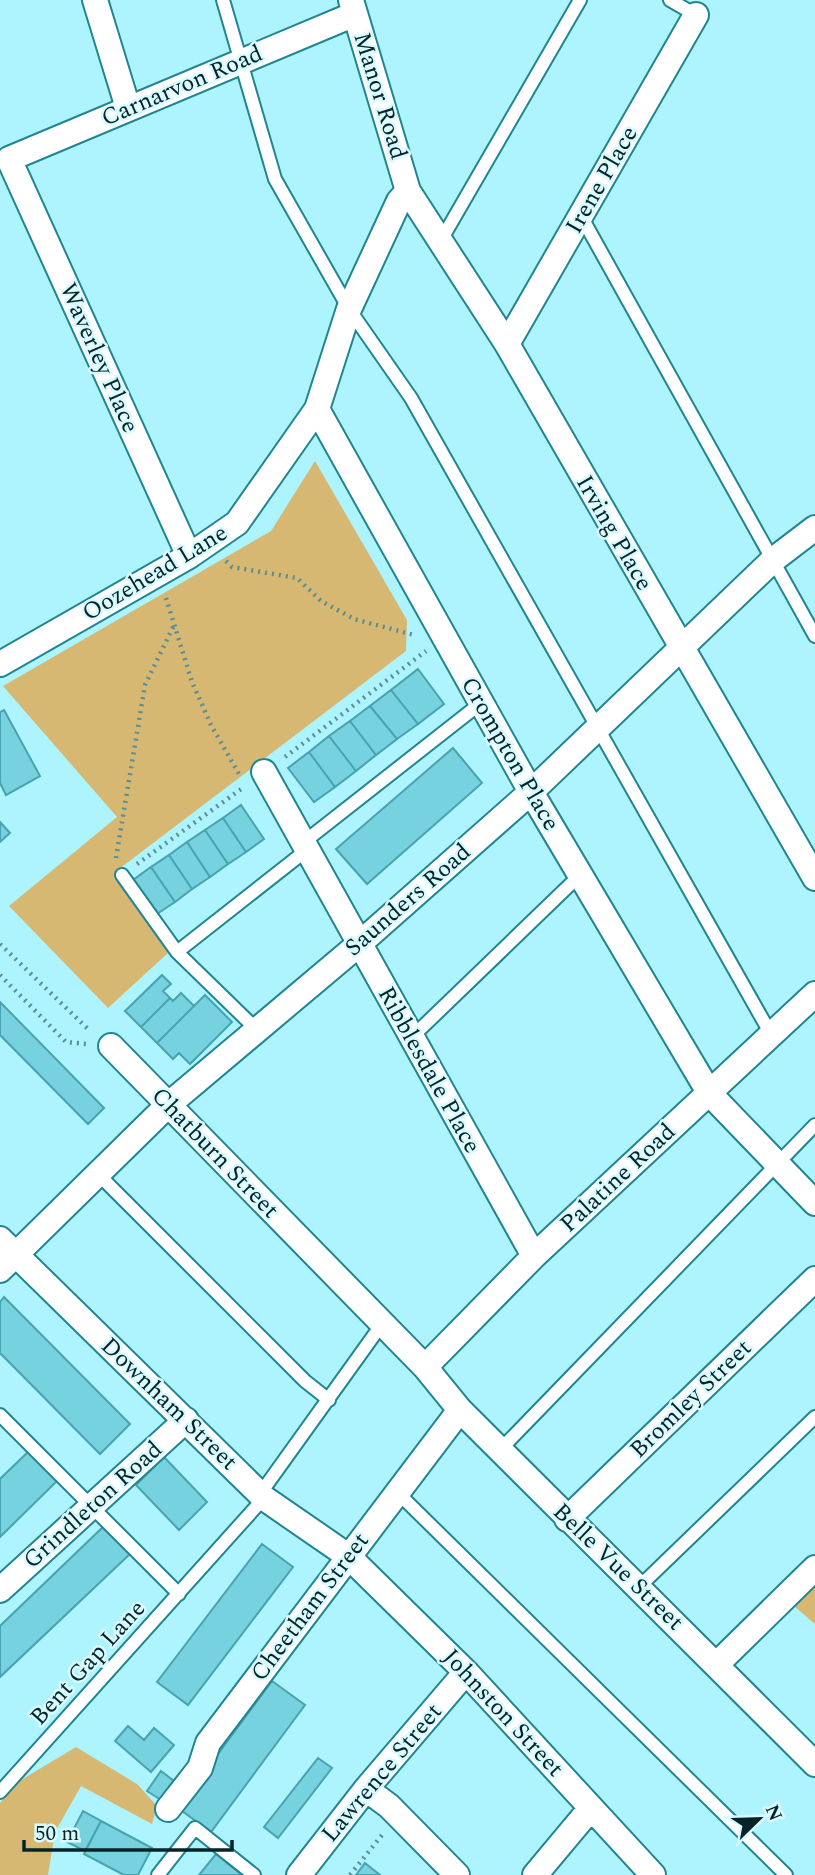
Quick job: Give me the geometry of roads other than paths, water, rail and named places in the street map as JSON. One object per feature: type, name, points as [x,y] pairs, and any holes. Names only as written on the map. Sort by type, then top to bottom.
[{"type":"street","points":[[95,0],[128,108]]},
{"type":"street","name":"Carnarvon Road","points":[[9,159],[242,61],[353,7]]},
{"type":"street","name":"Manor Road","points":[[353,7],[408,191]]},
{"type":"street","name":"Irene Place","points":[[507,345],[696,15]]},
{"type":"street","name":"Waverley Place","points":[[9,159],[198,550]]},
{"type":"street","name":"Irving Place","points":[[408,191],[507,345],[679,648],[815,878]]},
{"type":"street","name":"Oozehead Lane","points":[[0,664],[156,575],[237,523],[317,410],[349,309],[399,201],[408,191]]},
{"type":"street","name":"Crompton Place","points":[[317,410],[531,792],[710,1094],[815,1203]]},
{"type":"street","name":"Saunders Road","points":[[6,1255],[98,1174],[168,1105],[358,944],[531,792],[773,560],[815,528]]},
{"type":"street","name":"Ribblesdale Place","points":[[255,779],[306,846],[358,944],[534,1256]]},
{"type":"street","name":"Palatine Road","points":[[425,1367],[534,1256],[772,1037],[815,994]]},
{"type":"street","name":"Chatburn Street","points":[[111,1046],[425,1367]]},
{"type":"street","name":"Downham Street","points":[[6,1255],[186,1420],[262,1496],[348,1556]]},
{"type":"street","name":"Bromley Street","points":[[567,1519],[815,1279]]},
{"type":"street","name":"Belle Vue Street","points":[[425,1367],[460,1410],[567,1519],[717,1664],[815,1764]]},
{"type":"street","name":"Cheetham Street","points":[[168,1809],[200,1768],[208,1743],[460,1410]]},
{"type":"street","name":"Grindleton Road","points":[[0,1590],[186,1420]]},
{"type":"street","name":"Johnston Street","points":[[348,1556],[466,1672],[653,1875]]},
{"type":"street","points":[[717,1664],[815,1568]]},
{"type":"street","name":"Lawrence Street","points":[[299,1875],[366,1788],[466,1672]]},
{"type":"street","points":[[366,1788],[398,1815],[457,1875]]},
{"type":"street","points":[[535,1875],[591,1808]]},
{"type":"lane","points":[[223,0],[275,179],[349,309],[411,398],[772,1037]]},
{"type":"lane","points":[[440,242],[580,0]]},
{"type":"lane","points":[[670,0],[696,15]]},
{"type":"lane","points":[[581,216],[815,636]]},
{"type":"lane","points":[[177,952],[481,703]]},
{"type":"lane","points":[[122,875],[177,952],[257,1030]]},
{"type":"lane","points":[[411,1038],[580,875]]},
{"type":"lane","points":[[500,1450],[815,1125]]},
{"type":"lane","points":[[98,1174],[305,1381],[328,1400]]},
{"type":"lane","name":"Bent Gap Lane","points":[[0,1792],[179,1594],[262,1496],[382,1324]]},
{"type":"lane","points":[[639,1587],[815,1417]]},
{"type":"lane","name":"Bent Gap Lane","points":[[2,1420],[179,1594]]},
{"type":"lane","points":[[397,1492],[786,1875]]},
{"type":"lane","points":[[158,1875],[195,1828],[254,1875]]}]
